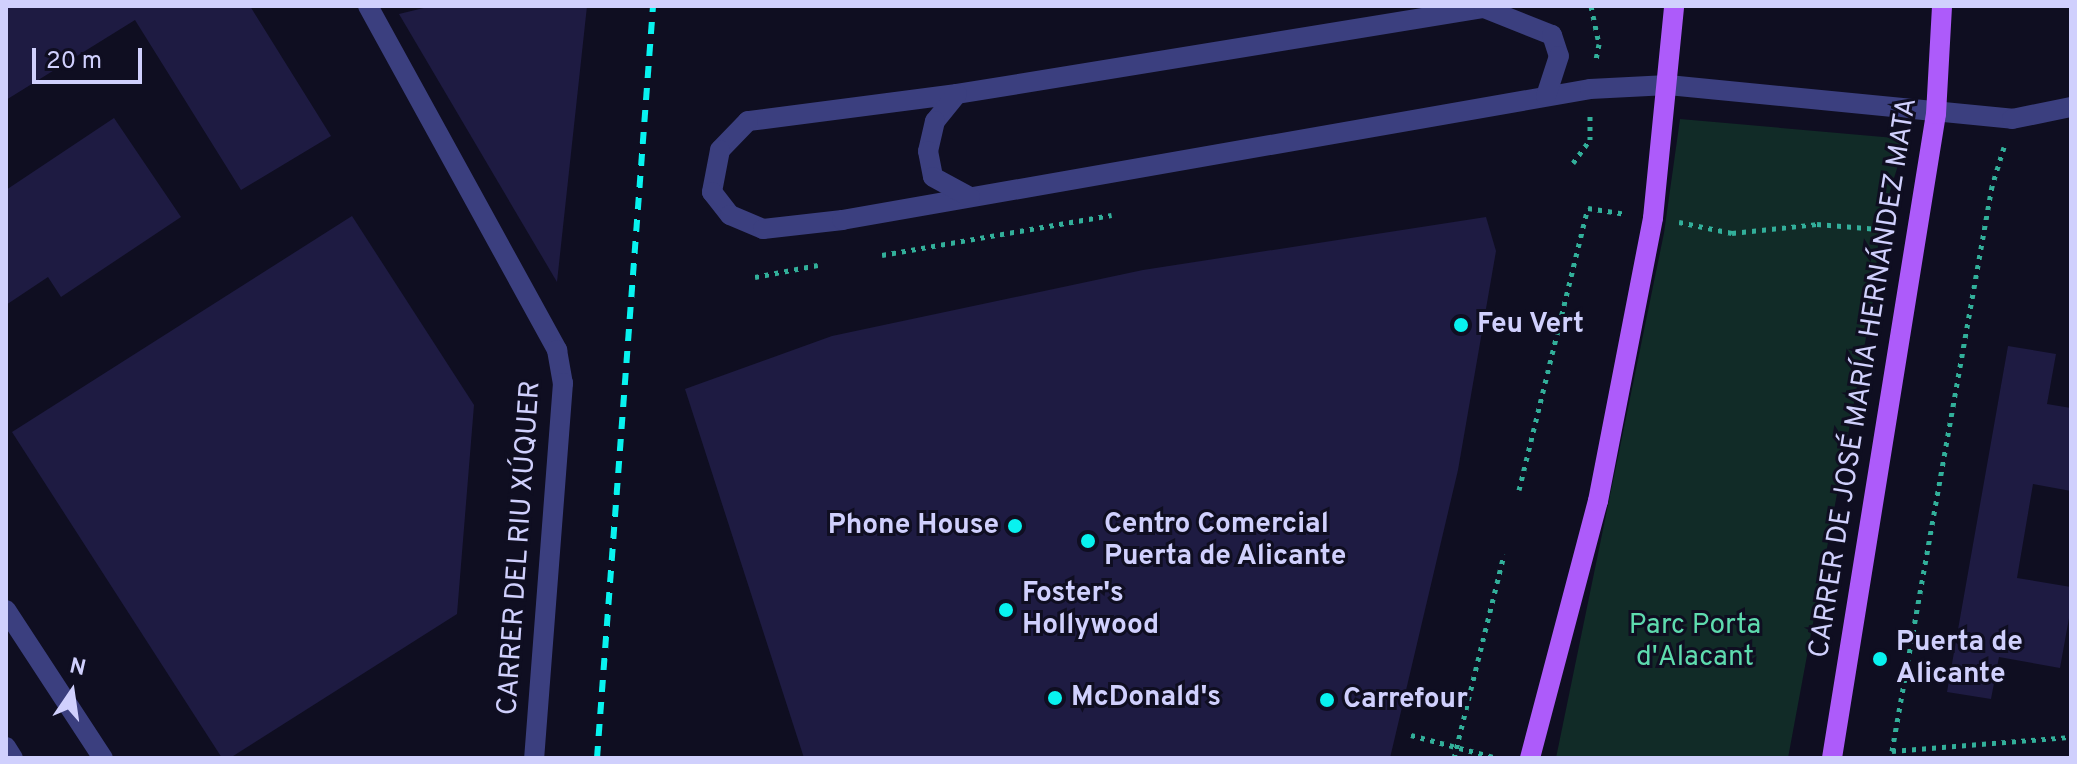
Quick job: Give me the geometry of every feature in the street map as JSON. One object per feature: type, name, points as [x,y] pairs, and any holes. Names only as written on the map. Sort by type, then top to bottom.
[{"type":"main road","points":[[1530,758],[1598,501],[1653,218],[1674,6]]},
{"type":"main road","name":"CARRER DE JOSÉ MARÍA HERNÁNDEZ MATA","points":[[1832,758],[1936,114],[1942,6]]},
{"type":"street","name":"CARRER DEL RIU XÚQUER","points":[[368,6],[557,350],[563,383],[534,758]]},
{"type":"street","points":[[1546,96],[1559,56],[1552,35],[1490,7],[957,94],[748,121],[720,150],[712,192],[730,215],[763,229],[970,197],[1546,96],[1668,85],[1936,114],[2012,119],[2071,107]]},
{"type":"street","points":[[957,94],[935,121],[928,151],[933,177],[970,197]]},
{"type":"street","points":[[6,610],[103,758]]},
{"type":"street","points":[[6,747],[13,758]]},
{"type":"path","points":[[1591,6],[1599,44],[1594,67]]},
{"type":"path","points":[[1573,163],[1590,140],[1590,110]]},
{"type":"path","points":[[2012,119],[1992,186],[1892,751],[2071,737]]},
{"type":"path","points":[[1519,490],[1588,208],[1732,233],[1817,224],[1892,230]]},
{"type":"path","points":[[882,255],[1112,215]]},
{"type":"path","points":[[755,277],[818,265]]},
{"type":"path","points":[[1454,758],[1504,554]]},
{"type":"path","points":[[1411,735],[1497,758]]},
{"type":"path","points":[[1911,750],[1911,758]]},
{"type":"green space","name":"Parc Porta d'Alacant","points":[[1680,119],[1906,139],[1880,224],[1873,300],[1788,758],[1556,758],[1664,233]]},
{"type":"building","points":[[6,6],[250,6],[331,136],[241,190],[135,20],[6,100]]},
{"type":"building","points":[[432,6],[587,6],[557,282],[399,14]]},
{"type":"building","points":[[114,118],[181,217],[61,297],[48,277],[6,305],[6,190]]},
{"type":"building","points":[[352,216],[474,405],[457,614],[230,758],[222,758],[12,432]]},
{"type":"building","name":"Centro Comercial Puerta de Alicante","points":[[1486,217],[1496,251],[1458,470],[1390,758],[804,758],[685,389],[832,336],[1143,270]]},
{"type":"building","points":[[2008,346],[2056,354],[2047,404],[2071,408],[2071,491],[2033,484],[2017,578],[2071,587],[2071,607],[2060,668],[1999,657],[1991,699],[1947,692]]},
{"type":"railway","points":[[597,758],[653,6]]},
{"type":"place","name":"Feu Vert","points":[[1461,325]]},
{"type":"place","name":"Phone House","points":[[1015,526]]},
{"type":"place","name":"Centro Comercial Puerta de Alicante","points":[[1088,541]]},
{"type":"place","name":"Foster's Hollywood","points":[[1006,610]]},
{"type":"place","name":"Puerta de Alicante","points":[[1880,659]]},
{"type":"place","name":"McDonald's","points":[[1055,698]]},
{"type":"place","name":"Carrefour","points":[[1327,700]]}]
